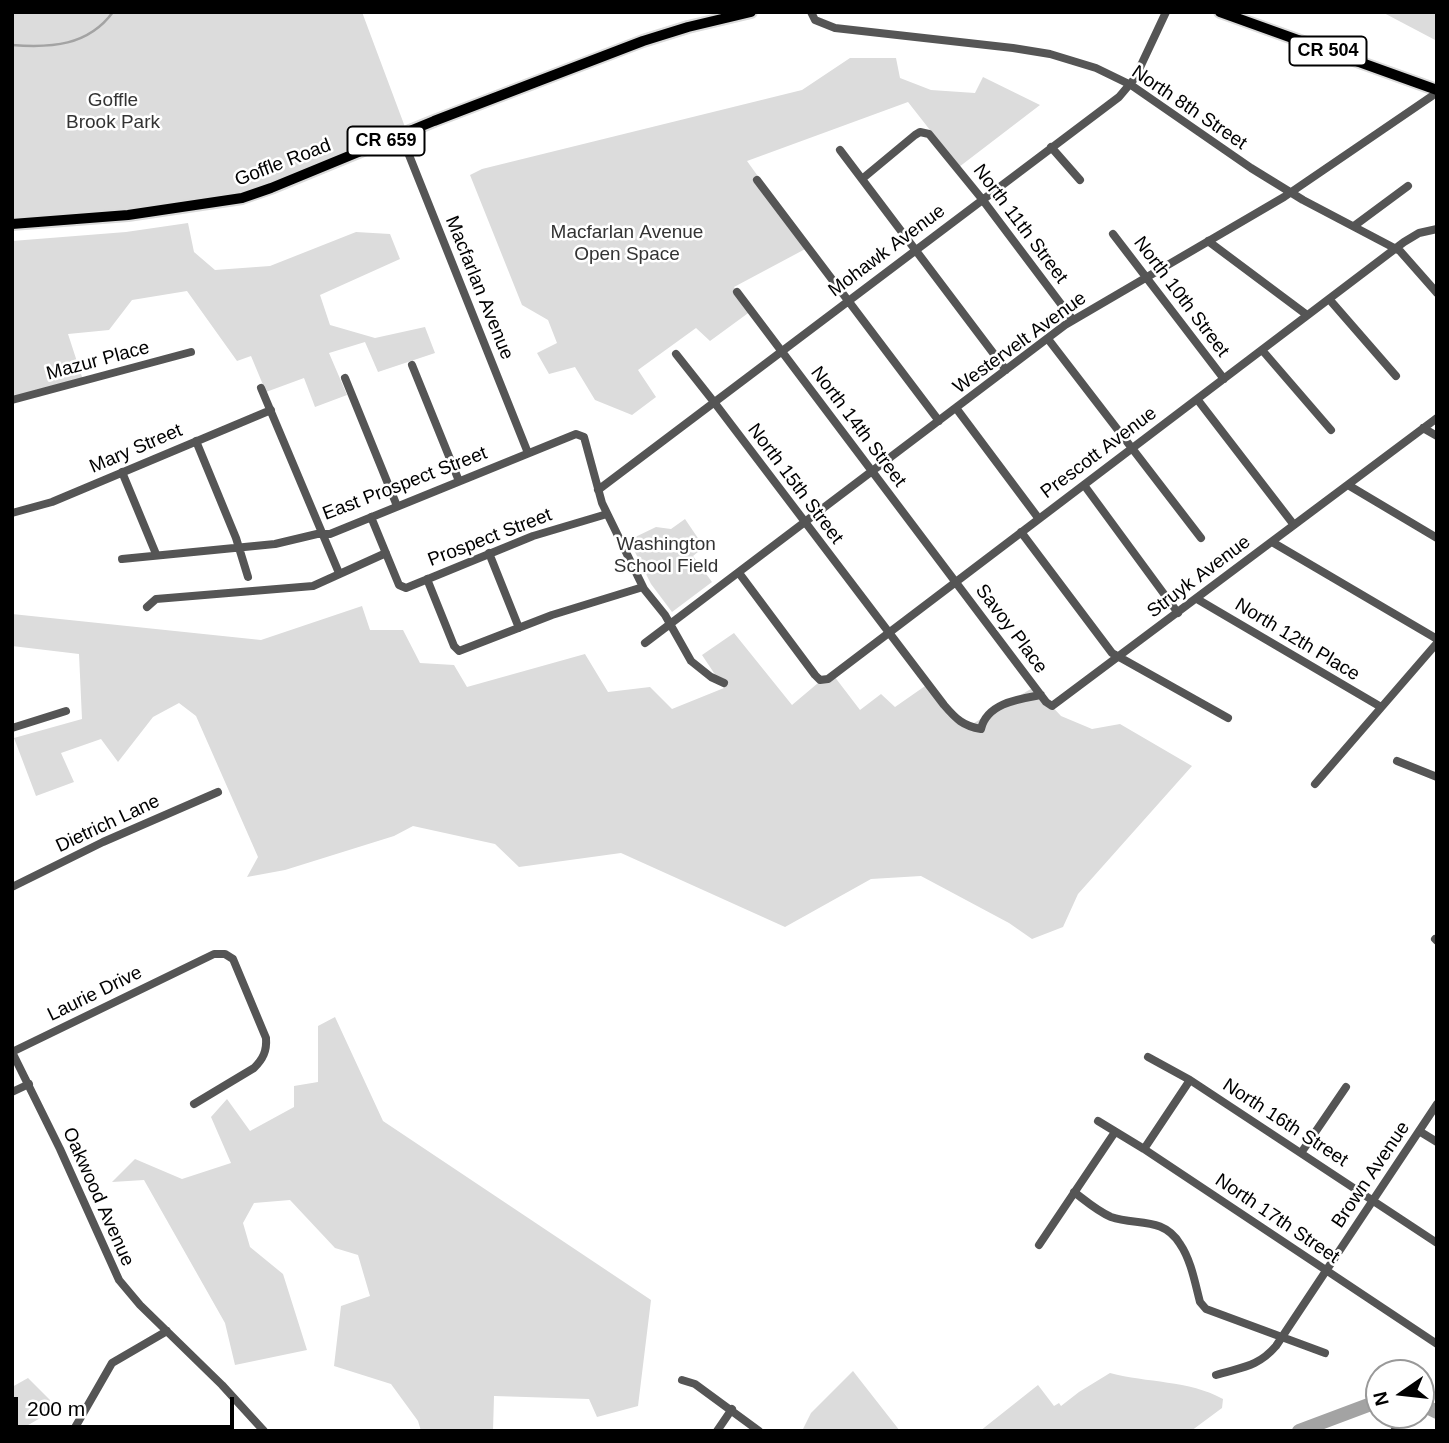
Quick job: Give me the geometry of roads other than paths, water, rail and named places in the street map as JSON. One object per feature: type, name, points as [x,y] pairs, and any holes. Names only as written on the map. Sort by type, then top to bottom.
[{"type":"main road","name":"Goffle Road","points":[[12,224],[104,218],[228,201],[271,188],[643,41],[751,12]]},
{"type":"main road","name":"CR 504","points":[[1220,12],[1424,86],[1435,96]]},
{"type":"street","name":"North 8th Street","points":[[811,12],[814,20],[835,28],[1050,54],[1096,68],[1131,85],[1229,154],[1291,192],[1395,248],[1437,293]]},
{"type":"street","name":"Mohawk Avenue","points":[[598,490],[1119,97],[1131,85],[1166,12]]},
{"type":"street","name":"Westervelt Avenue","points":[[645,643],[1073,320],[1291,192],[1435,96]]},
{"type":"street","name":"North 11th Street","points":[[862,179],[920,132],[929,134],[982,199],[1073,320]]},
{"type":"street","name":"Macfarlan Avenue","points":[[401,135],[528,453]]},
{"type":"street","points":[[1051,147],[1080,180]]},
{"type":"street","points":[[840,150],[1006,370]]},
{"type":"street","points":[[757,180],[939,421]]},
{"type":"street","points":[[1354,226],[1408,186]]},
{"type":"street","name":"Prescott Avenue","points":[[738,573],[820,680],[828,679],[1395,248],[1413,235],[1437,229]]},
{"type":"street","name":"North 10th Street","points":[[1113,234],[1224,379]]},
{"type":"street","points":[[1208,241],[1307,315]]},
{"type":"street","name":"North 14th Street","points":[[737,292],[955,582]]},
{"type":"street","points":[[1329,299],[1396,376]]},
{"type":"street","points":[[1048,339],[1201,538]]},
{"type":"street","name":"North 10th Street","points":[[1262,350],[1331,429]]},
{"type":"street","name":"Mazur Place","points":[[12,400],[191,352]]},
{"type":"street","name":"North 15th Street","points":[[676,355],[954,717],[966,726],[982,729]]},
{"type":"street","points":[[412,365],[459,481]]},
{"type":"street","points":[[345,378],[397,506]]},
{"type":"street","points":[[261,388],[339,573]]},
{"type":"street","points":[[1197,399],[1294,525]]},
{"type":"street","points":[[956,408],[1039,519]]},
{"type":"street","name":"Mary Street","points":[[12,513],[52,502],[271,410]]},
{"type":"street","name":"Struyk Avenue","points":[[982,729],[986,717],[998,706],[1013,700],[1041,695],[1049,706],[1056,705],[1437,418]]},
{"type":"street","points":[[1423,428],[1437,436]]},
{"type":"street","name":"East Prospect Street","points":[[122,559],[284,543],[337,532],[576,434],[584,437],[598,490]]},
{"type":"street","points":[[196,441],[248,577]]},
{"type":"street","points":[[122,472],[156,554]]},
{"type":"street","points":[[1084,485],[1178,613]]},
{"type":"street","points":[[1348,485],[1437,538]]},
{"type":"street","points":[[598,490],[643,587],[670,624],[691,661],[710,677],[724,683]]},
{"type":"street","name":"Prospect Street","points":[[386,553],[402,587],[406,588],[533,536],[607,514]]},
{"type":"street","points":[[147,607],[156,599],[313,586],[386,553],[371,517]]},
{"type":"street","points":[[1021,533],[1112,653],[1228,718]]},
{"type":"street","points":[[1272,542],[1437,641],[1315,784]]},
{"type":"street","points":[[489,553],[519,628]]},
{"type":"street","points":[[427,579],[458,651],[464,651],[552,615],[643,587]]},
{"type":"street","name":"Savoy Place","points":[[955,582],[1041,695]]},
{"type":"street","name":"North 12th Place","points":[[1197,599],[1381,708]]},
{"type":"street","points":[[12,728],[66,712]]},
{"type":"street","points":[[1397,761],[1437,777]]},
{"type":"street","name":"Dietrich Lane","points":[[12,887],[103,842],[218,792]]},
{"type":"street","name":"Laurie Drive","points":[[12,1052],[220,953],[233,959],[267,1045],[262,1059],[254,1068],[194,1104]]},
{"type":"street","name":"Oakwood Avenue","points":[[12,1052],[69,1169],[116,1275],[132,1297],[264,1431]]},
{"type":"street","name":"North 16th Street","points":[[1148,1057],[1191,1080],[1437,1243]]},
{"type":"street","points":[[1144,1149],[1191,1080]]},
{"type":"street","points":[[12,1091],[29,1084]]},
{"type":"street","points":[[1301,1153],[1346,1087]]},
{"type":"street","name":"Brown Avenue","points":[[1216,1375],[1266,1359],[1437,1104]]},
{"type":"street","name":"North 17th Street","points":[[1098,1121],[1437,1344]]},
{"type":"street","points":[[1419,1131],[1437,1142]]},
{"type":"street","points":[[1039,1245],[1115,1132]]},
{"type":"street","points":[[1074,1192],[1098,1211],[1114,1218],[1164,1227],[1180,1243],[1202,1306],[1325,1353]]},
{"type":"street","points":[[73,1431],[112,1363],[167,1331]]},
{"type":"street","points":[[682,1380],[695,1384],[733,1409],[759,1431]]},
{"type":"street","points":[[717,1431],[733,1409]]},
{"type":"waterway","points":[[12,45],[41,46],[68,42],[92,32],[113,12]]},
{"type":"waterway","points":[[1299,1431],[1365,1406]]},
{"type":"park label","name":"Goffle Brook Park","points":[[113,112]]},
{"type":"park label","name":"Macfarlan Avenue Open Space","points":[[627,244]]},
{"type":"park label","name":"Washington School Field","points":[[666,556]]}]
